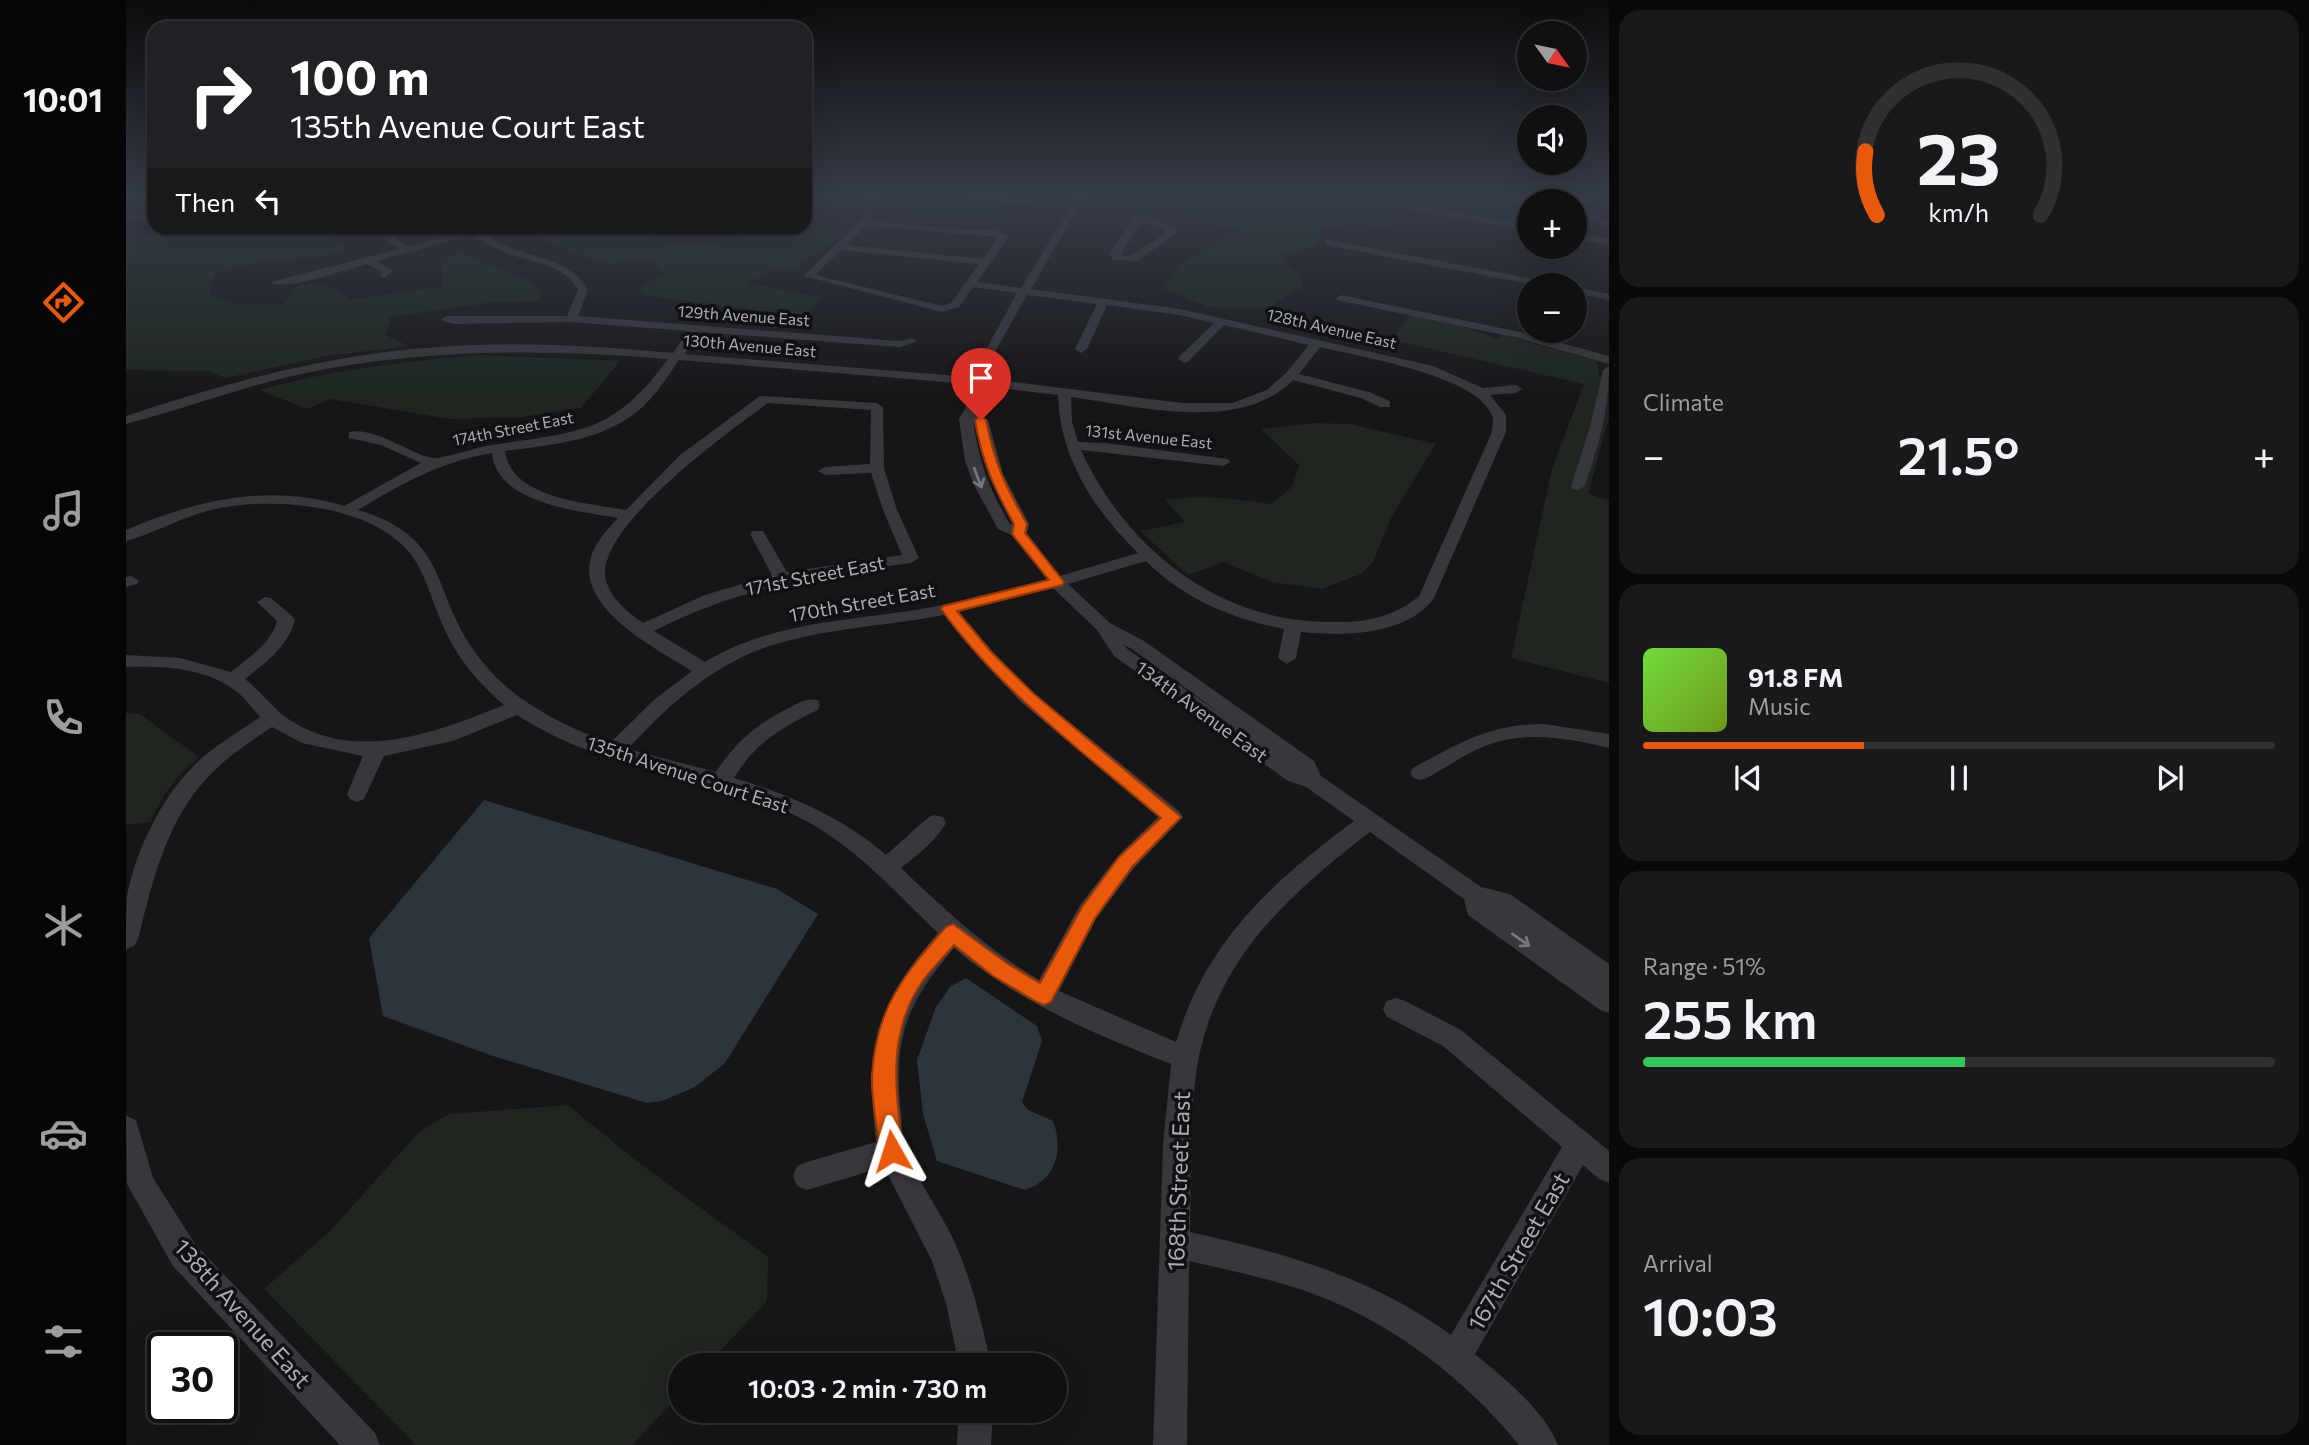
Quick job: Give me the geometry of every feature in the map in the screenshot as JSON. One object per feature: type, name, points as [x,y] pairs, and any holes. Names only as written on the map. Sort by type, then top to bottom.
[{"type":"street","points":[[276,282],[292,281],[356,264]]},
{"type":"street","points":[[376,264],[388,271],[384,275]]},
{"type":"street","points":[[552,264],[572,275],[583,290],[577,310],[570,319]]},
{"type":"street","points":[[820,264],[809,275],[811,278],[930,307],[948,308],[955,305],[983,264]]},
{"type":"street","points":[[1019,534],[1003,526],[981,485],[968,443],[966,419],[971,413],[975,381],[1041,264]]},
{"type":"street","points":[[1441,264],[1517,279]]},
{"type":"street","name":"128th Avenue East","points":[[970,284],[1163,309],[1222,321],[1442,373],[1481,392]]},
{"type":"street","points":[[1587,292],[1609,297]]},
{"type":"street","points":[[1341,298],[1520,335],[1609,360]]},
{"type":"street","points":[[1081,349],[1103,302]]},
{"type":"street","name":"129th Avenue East","points":[[447,319],[570,319],[900,344],[912,341]]},
{"type":"street","points":[[1184,359],[1222,321]]},
{"type":"street","name":"174th Street East","points":[[346,511],[432,463],[498,448],[561,438],[615,421],[636,407],[696,329]]},
{"type":"street","name":"130th Avenue East","points":[[126,420],[257,380],[361,360],[479,348],[537,348],[676,356],[975,381],[1197,408],[1241,405],[1266,398],[1291,376],[1317,343]]},
{"type":"street","points":[[1578,486],[1597,427],[1609,370]]},
{"type":"street","points":[[1291,376],[1365,395],[1385,404]]},
{"type":"street","points":[[1481,392],[1516,388]]},
{"type":"street","points":[[1064,393],[1065,426],[1082,470],[1097,495],[1123,528],[1150,555],[1205,597],[1233,610],[1293,627],[1344,628],[1381,624],[1410,612],[1426,598],[1499,432],[1499,415],[1481,392]]},
{"type":"street","points":[[706,671],[643,630],[609,603],[595,576],[604,545],[629,515],[685,458],[746,416],[765,399],[877,407],[877,468],[825,471]]},
{"type":"street","points":[[354,435],[385,442],[432,463]]},
{"type":"street","name":"131st Avenue East","points":[[1072,446],[1105,447],[1223,462]]},
{"type":"street","points":[[498,448],[505,474],[515,484],[564,502],[629,515]]},
{"type":"street","name":"171st Street East","points":[[643,630],[681,610],[729,592],[782,578],[911,558],[890,510],[877,468]]},
{"type":"street","name":"135th Avenue Court East","points":[[126,536],[192,509],[233,501],[297,499],[380,523],[401,535],[420,554],[460,642],[477,667],[518,707],[562,733],[612,752],[786,804],[832,826],[886,867],[953,933],[1000,970],[1098,1024],[1185,1058]]},
{"type":"street","points":[[758,534],[782,578]]},
{"type":"street","name":"134th Avenue East","points":[[1019,534],[1057,582],[1103,626],[1120,652],[1370,820],[1475,895],[1502,901],[1609,978]]},
{"type":"street","name":"170th Street East","points":[[612,752],[654,710],[706,671],[760,644],[788,636],[948,609],[1150,555]]},
{"type":"street","points":[[233,679],[264,653],[285,626],[286,620],[265,602]]},
{"type":"street","points":[[948,609],[987,656],[1028,698],[1172,817],[1126,862],[1088,912],[1044,996]]},
{"type":"street","points":[[1287,658],[1293,627]]},
{"type":"street","points":[[126,661],[150,660],[201,668],[233,679],[259,701],[272,718],[293,732],[352,748],[376,750],[446,736],[518,707]]},
{"type":"street","points":[[720,783],[739,751],[751,737],[766,726],[811,705]]},
{"type":"street","points":[[126,939],[132,894],[175,803],[202,769],[272,718]]},
{"type":"street","points":[[1420,773],[1477,741],[1503,733],[1554,731],[1609,741]]},
{"type":"street","points":[[357,794],[376,750]]},
{"type":"street","name":"168th Street East","points":[[1170,1445],[1178,1097],[1191,1032],[1209,988],[1246,931],[1276,897],[1312,864],[1370,820]]},
{"type":"street","points":[[886,867],[919,841],[935,823]]},
{"type":"street","name":"134th Avenue East","points":[[1475,895],[1476,908],[1609,1002]]},
{"type":"street","points":[[953,933],[915,975],[898,1004],[883,1076],[892,1151],[940,1244],[965,1310],[973,1353]]},
{"type":"street","points":[[1396,1009],[1452,1038],[1609,1169]]},
{"type":"street","name":"138th Avenue East","points":[[126,1130],[141,1184],[184,1255],[363,1445]]},
{"type":"street","name":"167th Street East","points":[[1456,1357],[1579,1145]]},
{"type":"street","points":[[807,1176],[892,1151]]},
{"type":"street","points":[[1175,1243],[1285,1269],[1361,1298],[1456,1357],[1541,1445]]},
{"type":"street","points":[[974,1445],[975,1423]]},
{"type":"shaded area","points":[[126,264],[251,264],[215,273],[209,293],[239,304],[284,304],[296,286],[304,285],[330,287],[349,299],[441,287],[442,264],[490,264],[531,281],[542,293],[541,301],[486,303],[391,317],[385,335],[409,346],[326,356],[225,378],[208,371],[126,370]]},
{"type":"shaded area","points":[[653,264],[801,264],[792,271],[774,269],[746,283],[820,297],[805,316],[643,295],[638,288],[665,273]]},
{"type":"shaded area","points":[[1183,264],[1287,264],[1302,277],[1301,287],[1268,309],[1208,307],[1163,288]]},
{"type":"shaded area","points":[[1409,315],[1460,326],[1498,339],[1503,335],[1517,339],[1517,343],[1532,343],[1597,361],[1599,377],[1609,380],[1609,417],[1588,494],[1609,500],[1609,683],[1511,658],[1552,469],[1584,384],[1392,340]]},
{"type":"shaded area","points":[[477,355],[620,361],[581,408],[522,417],[449,419],[330,399],[307,409],[259,390],[340,372]]},
{"type":"shaded area","points":[[1315,423],[1350,424],[1436,444],[1392,516],[1373,562],[1361,574],[1321,589],[1271,582],[1224,562],[1188,575],[1140,531],[1185,522],[1165,500],[1205,497],[1271,504],[1292,487],[1299,465],[1261,429]]},
{"type":"shaded area","points":[[126,713],[140,714],[199,757],[171,786],[151,822],[126,825]]},
{"type":"shaded area","points":[[484,800],[777,889],[818,914],[725,1063],[695,1087],[662,1101],[647,1103],[493,1056],[383,1016],[369,938]]},
{"type":"shaded area","points":[[966,978],[1037,1026],[1042,1041],[1022,1102],[1028,1110],[1053,1121],[1058,1143],[1057,1153],[1055,1163],[1044,1179],[1025,1190],[937,1161],[923,1114],[917,1060],[936,1007],[951,986]]},
{"type":"shaded area","points":[[568,1105],[639,1163],[768,1257],[767,1301],[718,1353],[668,1353],[668,1407],[632,1445],[416,1445],[264,1289],[330,1231],[419,1132],[449,1114]]},
{"type":"route","points":[[892,1151],[883,1076],[888,1040],[898,1004],[915,975],[953,933],[1000,970],[1044,996],[1088,912],[1126,862],[1172,817],[1028,698],[987,656],[948,609],[1057,582],[1019,534],[1021,524],[999,486],[987,455],[981,420]]}]
